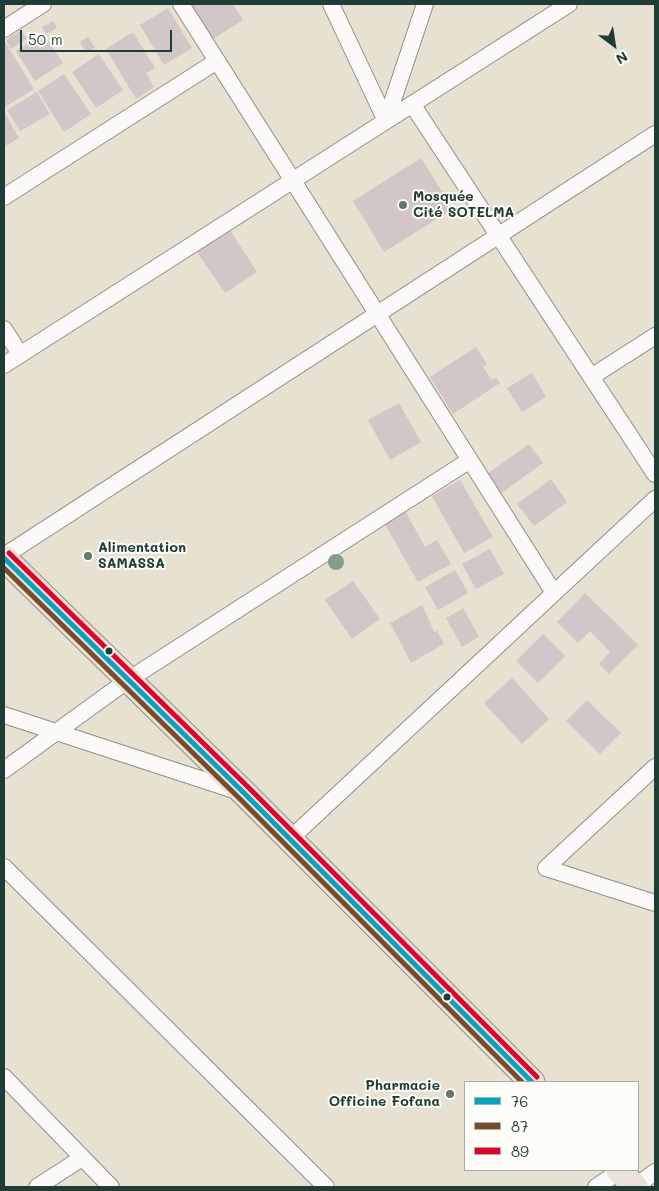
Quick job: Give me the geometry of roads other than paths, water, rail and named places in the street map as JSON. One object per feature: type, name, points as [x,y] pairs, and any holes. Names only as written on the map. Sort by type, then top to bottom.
[{"type":"main road","points":[[6,565],[244,793],[531,1081]]},
{"type":"street","points":[[4,29],[43,4]]},
{"type":"street","points":[[180,4],[554,593]]},
{"type":"street","points":[[331,4],[386,121]]},
{"type":"street","points":[[386,121],[425,4]]},
{"type":"street","points":[[4,364],[569,4]]},
{"type":"street","points":[[4,197],[217,61]]},
{"type":"street","points":[[412,104],[655,474]]},
{"type":"street","points":[[6,565],[377,314],[655,134]]},
{"type":"street","points":[[4,329],[20,354]]},
{"type":"street","points":[[591,377],[655,336]]},
{"type":"street","points":[[4,770],[128,680],[470,460]]},
{"type":"street","points":[[290,839],[655,499]]},
{"type":"street","points":[[4,715],[244,793]]},
{"type":"street","points":[[655,767],[546,868],[655,903]]},
{"type":"street","points":[[4,868],[326,1187]]},
{"type":"street","points":[[4,1077],[111,1187]]},
{"type":"street","points":[[37,1187],[82,1158]]},
{"type":"street","points":[[596,1187],[655,1172]]},
{"type":"place","name":"Mosquée Cité SOTELMA","points":[[403,205]]},
{"type":"place","name":"Alimentation SAMASSA","points":[[88,556]]},
{"type":"place","name":"Pharmacie Officine Fofana","points":[[450,1094]]}]
